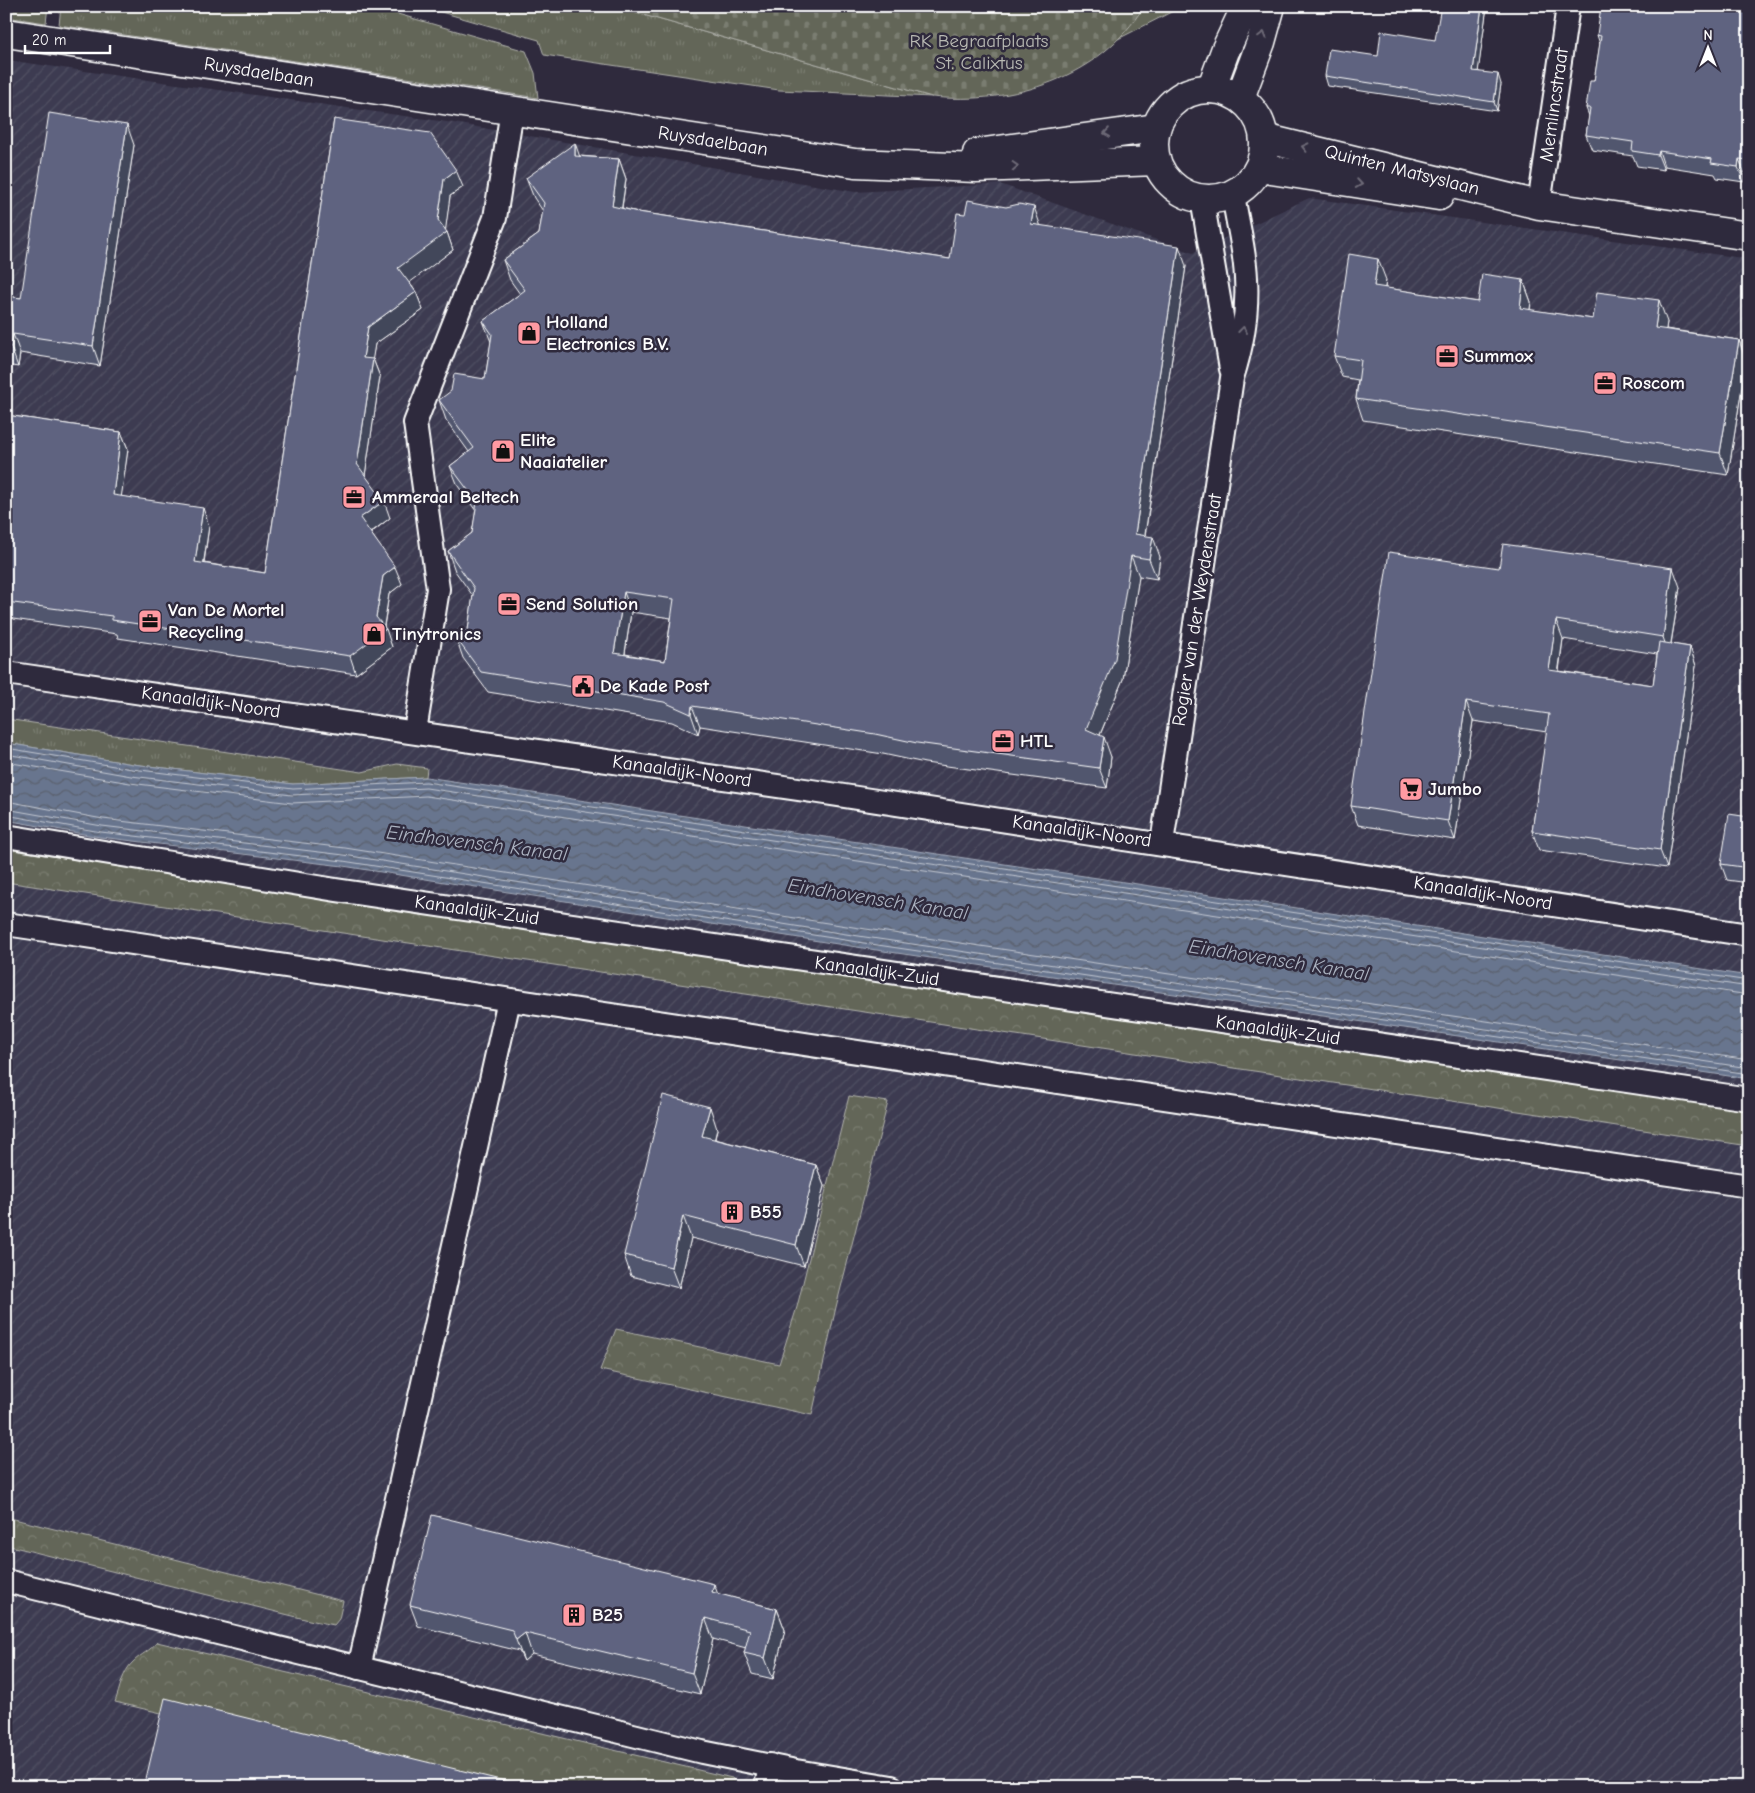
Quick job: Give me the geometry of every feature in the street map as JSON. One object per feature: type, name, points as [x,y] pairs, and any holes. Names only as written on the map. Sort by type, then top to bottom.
[{"type":"street","points":[[1211,88],[1225,51],[1246,6]]},
{"type":"street","points":[[1240,98],[1261,42],[1271,6]]},
{"type":"street","name":"Memlincstraat","points":[[1540,205],[1568,6]]},
{"type":"street","name":"Ruysdaelbaan","points":[[6,34],[855,163],[976,168],[1156,160]]},
{"type":"street","points":[[1211,88],[1226,91],[1240,98],[1256,115],[1264,138],[1259,168],[1248,183],[1233,194],[1218,199],[1202,199],[1182,192],[1166,179],[1156,160],[1153,144],[1156,128],[1164,111],[1177,98],[1193,91],[1211,88]]},
{"type":"street","points":[[416,731],[438,589],[415,422],[495,218],[512,110]]},
{"type":"street","name":"Ruysdaelbaan","points":[[914,165],[979,152],[1156,128]]},
{"type":"street","name":"Quinten Matsyslaan","points":[[1264,138],[1540,205],[1749,236]]},
{"type":"street","name":"Quinten Matsyslaan","points":[[1259,168],[1479,202],[1540,205]]},
{"type":"street","name":"Rogier van der Weydenstraat","points":[[1162,843],[1232,378],[1240,353],[1246,278],[1233,194]]},
{"type":"street","name":"Rogier van der Weydenstraat","points":[[1202,199],[1232,378]]},
{"type":"street","name":"Kanaaldijk-Noord","points":[[6,673],[416,731],[1162,843],[1749,935]]},
{"type":"street","name":"Kanaaldijk-Zuid","points":[[6,836],[336,890],[1749,1099]]},
{"type":"street","points":[[6,924],[1749,1186]]},
{"type":"street","points":[[359,1668],[509,1000]]},
{"type":"street","points":[[6,1581],[702,1752],[768,1776],[892,1787]]},
{"type":"shaded area","points":[[6,60],[454,123],[855,192],[1000,184],[1193,253],[1309,198],[1749,259],[1749,1787],[6,1787]]},
{"type":"green space","points":[[6,6],[48,6],[46,23],[6,17]]},
{"type":"green space","points":[[61,6],[370,6],[526,51],[535,73],[538,98],[59,25]]},
{"type":"green space","points":[[420,6],[612,6],[932,97],[779,90],[544,55],[539,40]]},
{"type":"green space","name":"RK Begraafplaats St. Calixtus","points":[[612,6],[1144,6],[1126,31],[1104,52],[1079,69],[1052,82],[1023,91],[993,96],[962,98],[932,97]]},
{"type":"green space","points":[[1144,6],[1183,6],[1118,39],[1141,11]]},
{"type":"green space","points":[[6,719],[362,772],[397,764],[427,768],[426,777],[293,784],[133,764],[6,743]]},
{"type":"green space","points":[[6,849],[557,934],[1749,1110],[1749,1146],[6,882]]},
{"type":"green space","points":[[849,1096],[888,1102],[836,1307],[812,1415],[600,1370],[616,1329],[779,1364],[797,1307]]},
{"type":"green space","points":[[6,1517],[343,1601],[339,1619],[334,1625],[309,1620],[6,1545]]},
{"type":"green space","points":[[157,1642],[732,1778],[740,1787],[471,1787],[115,1702],[129,1666]]},
{"type":"water","name":"Eindhovensch Kanaal","points":[[6,743],[133,764],[293,784],[426,777],[1749,976],[1749,1079],[863,948],[343,866],[100,837],[6,820]]},
{"type":"building","points":[[1441,6],[1482,6],[1473,71],[1498,74],[1494,102],[1325,76],[1329,49],[1378,56],[1381,31],[1435,40]]},
{"type":"building","points":[[1601,6],[1749,6],[1749,160],[1739,159],[1738,167],[1711,163],[1712,159],[1659,151],[1658,155],[1632,151],[1633,142],[1586,135],[1590,108],[1586,108],[1590,81],[1594,81],[1601,36],[1597,35]]},
{"type":"building","points":[[49,113],[127,125],[93,346],[13,334],[11,347],[6,346],[6,296],[21,298]]},
{"type":"building","points":[[334,119],[430,133],[456,170],[444,179],[438,220],[447,232],[398,268],[416,292],[368,327],[363,358],[373,359],[357,464],[384,501],[360,518],[395,567],[383,576],[376,617],[386,629],[350,656],[112,620],[112,616],[6,602],[6,415],[121,432],[113,495],[203,508],[195,562],[265,573]]},
{"type":"building","points":[[575,143],[575,156],[619,159],[612,206],[638,212],[950,259],[957,213],[965,214],[968,200],[1006,207],[1019,204],[1034,207],[1031,224],[1179,246],[1135,534],[1153,537],[1149,559],[1131,556],[1115,659],[1086,729],[1104,737],[1099,768],[917,743],[875,734],[692,706],[691,714],[664,702],[481,672],[456,638],[468,630],[474,588],[448,551],[472,533],[477,502],[450,466],[474,448],[439,400],[451,391],[454,374],[485,379],[492,334],[483,321],[525,290],[503,260],[539,234],[544,203],[526,178]],"holes":[[[624,592],[674,599],[665,661],[614,653]]]},
{"type":"building","points":[[1349,254],[1378,259],[1374,286],[1478,302],[1482,274],[1523,280],[1520,308],[1593,319],[1597,292],[1659,300],[1655,328],[1739,340],[1720,453],[1356,399],[1361,360],[1334,356]]},
{"type":"building","points":[[1503,544],[1673,568],[1663,637],[1556,620],[1549,670],[1653,685],[1659,642],[1690,647],[1660,850],[1532,831],[1549,714],[1466,702],[1448,821],[1351,806],[1389,552],[1499,568]]},
{"type":"building","points":[[1729,814],[1749,817],[1749,868],[1721,864]]},
{"type":"building","name":"B55","points":[[663,1095],[710,1107],[702,1136],[816,1165],[796,1245],[683,1216],[671,1267],[624,1255]]},
{"type":"building","name":"B25","points":[[432,1515],[714,1584],[712,1592],[777,1609],[765,1658],[744,1653],[750,1630],[705,1618],[692,1673],[525,1633],[516,1640],[512,1630],[410,1605]]},
{"type":"building","points":[[165,1698],[529,1787],[144,1787]]},
{"type":"place","name":"Holland Electronics B.V.","points":[[529,333]]},
{"type":"place","name":"Summox","points":[[1447,356]]},
{"type":"place","name":"Roscom","points":[[1605,383]]},
{"type":"place","name":"Elite Naaiatelier","points":[[503,451]]},
{"type":"place","name":"Ammeraal Beltech","points":[[354,497]]},
{"type":"place","name":"Send Solution","points":[[509,604]]},
{"type":"place","name":"Van De Mortel Recycling","points":[[150,621]]},
{"type":"place","name":"Tinytronics","points":[[374,634]]},
{"type":"place","name":"De Kade Post","points":[[583,686]]},
{"type":"place","name":"HTL","points":[[1003,741]]},
{"type":"place","name":"Jumbo","points":[[1411,789]]},
{"type":"place","name":"B55","points":[[732,1212]]},
{"type":"place","name":"B25","points":[[574,1615]]}]
